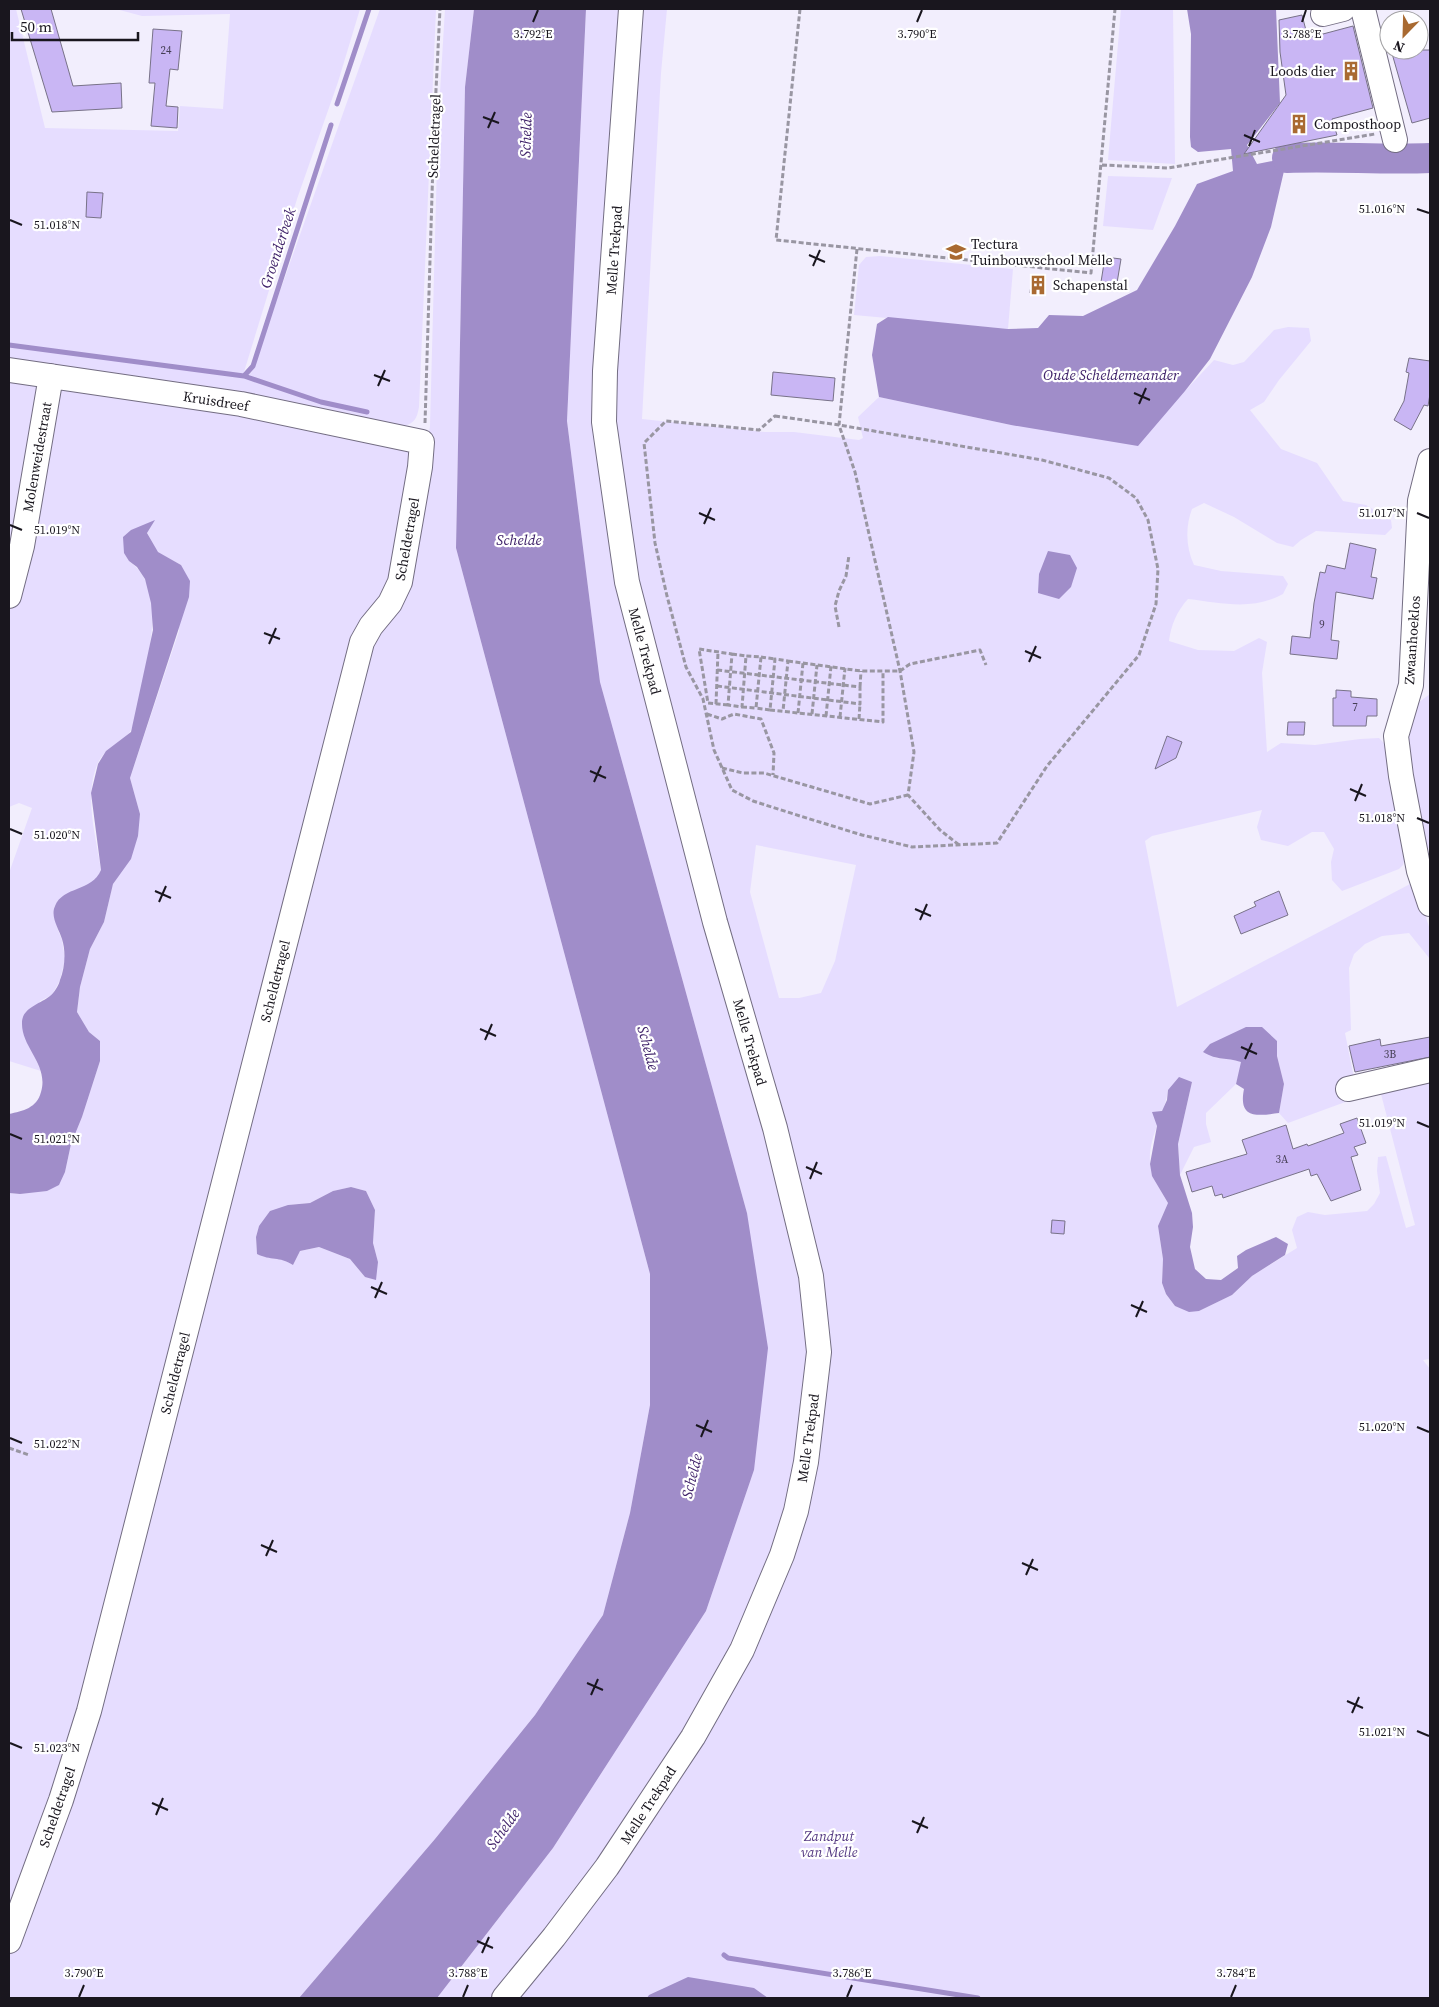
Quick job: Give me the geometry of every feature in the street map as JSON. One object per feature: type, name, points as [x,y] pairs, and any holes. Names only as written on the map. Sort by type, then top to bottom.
[{"type":"street","name":"Melle Trekpad","points":[[504,1998],[554,1937],[607,1867],[693,1736],[742,1650],[782,1555],[796,1511],[806,1462],[819,1352],[811,1276],[775,1128],[715,922],[627,582],[605,431],[605,371],[631,9]]},
{"type":"street","points":[[1363,9],[1394,135]]},
{"type":"street","name":"Kruisdreef","points":[[9,370],[241,404],[422,442]]},
{"type":"street","name":"Molenweidestraat","points":[[9,596],[22,546],[51,376]]},
{"type":"street","name":"Scheldetragel","points":[[9,1941],[61,1800],[89,1711],[362,642],[371,626],[390,603],[400,582],[422,442]]},
{"type":"street","name":"Zwaanhoeklos","points":[[1430,461],[1420,501],[1410,685],[1396,736],[1401,776],[1419,871],[1430,904]]},
{"type":"street","points":[[1348,1089],[1430,1070]]},
{"type":"path","name":"Scheldetragel","points":[[422,442],[426,419],[434,121],[440,9]]},
{"type":"path","points":[[800,9],[776,240],[1091,273],[1115,9]]},
{"type":"path","points":[[1102,165],[1168,168],[1394,135]]},
{"type":"path","points":[[858,248],[839,424],[855,472],[900,671],[914,752],[908,794],[940,830],[960,845]]},
{"type":"path","points":[[775,416],[839,424],[1042,460],[1109,478],[1136,498],[1148,520],[1158,569],[1156,604],[1139,655],[1047,766],[997,843],[912,847],[862,835],[753,801],[732,790],[714,750],[706,714],[702,699],[686,667],[655,543],[644,442],[666,422],[759,430],[775,416]]},
{"type":"path","points":[[840,627],[835,606],[846,576],[849,555]]},
{"type":"path","points":[[883,671],[883,722],[716,704],[708,703],[699,649],[817,665],[883,671],[900,671],[910,664],[980,650],[986,665]]},
{"type":"path","points":[[716,704],[718,652]]},
{"type":"path","points":[[728,705],[732,654]]},
{"type":"path","points":[[742,707],[746,656]]},
{"type":"path","points":[[756,708],[761,658]]},
{"type":"path","points":[[770,710],[775,659]]},
{"type":"path","points":[[783,711],[788,661]]},
{"type":"path","points":[[798,713],[803,663]]},
{"type":"path","points":[[812,714],[817,665]]},
{"type":"path","points":[[826,716],[831,666]]},
{"type":"path","points":[[840,717],[845,668]]},
{"type":"path","points":[[718,670],[860,687]]},
{"type":"path","points":[[858,719],[861,670]]},
{"type":"path","points":[[717,686],[860,704]]},
{"type":"path","points":[[706,714],[722,718],[734,714],[761,719],[774,753],[773,775]]},
{"type":"path","points":[[722,768],[744,773],[773,775],[870,804],[908,794]]},
{"type":"path","points":[[9,1448],[28,1455]]},
{"type":"green space","points":[[9,9],[16,9],[45,128],[178,131],[180,106],[223,109],[230,14],[142,16],[116,9],[360,9],[338,82],[297,199],[244,372],[251,373],[380,9],[436,9],[419,407],[416,417],[413,422],[404,426],[277,406],[279,424],[369,436],[402,447],[413,455],[398,578],[378,611],[81,1718],[9,1923],[9,1193],[20,1194],[65,1172],[71,1144],[100,1061],[100,1041],[89,1032],[77,1012],[80,987],[90,949],[104,922],[113,884],[120,873],[140,814],[130,778],[179,631],[181,565],[157,552],[147,532],[129,561],[141,572],[148,586],[152,601],[149,651],[131,730],[129,734],[100,759],[93,778],[91,791],[92,817],[101,870],[93,881],[60,900],[54,907],[65,959],[60,980],[52,995],[40,1001],[26,1038],[41,1071],[9,1061],[9,873],[32,808],[19,803],[9,807]]},
{"type":"green space","points":[[445,9],[474,9],[465,87],[456,548],[650,1274],[650,1405],[630,1513],[603,1615],[535,1715],[435,1839],[299,1998],[9,1998],[9,1957],[31,1899],[350,709],[416,517],[430,426],[438,125]],"holes":[[[351,1187],[366,1191],[375,1210],[373,1243],[378,1262],[365,1277],[350,1259],[319,1247],[300,1251],[293,1265],[283,1259],[257,1254],[256,1237],[259,1226],[288,1205],[310,1203],[333,1191]]]},
{"type":"green space","name":"Zandput van Melle","points":[[586,9],[667,9],[661,73],[642,419],[765,432],[794,432],[859,440],[863,438],[858,417],[879,397],[1011,425],[1185,391],[1214,360],[1233,365],[1244,362],[1274,330],[1288,327],[1309,328],[1311,341],[1279,380],[1264,402],[1250,410],[1281,449],[1317,463],[1343,501],[1366,505],[1391,520],[1392,528],[1385,535],[1316,531],[1293,547],[1277,543],[1234,517],[1204,503],[1192,509],[1187,537],[1189,552],[1194,565],[1221,571],[1283,576],[1288,584],[1283,594],[1260,603],[1225,604],[1188,599],[1175,619],[1169,641],[1198,650],[1234,651],[1259,638],[1267,642],[1262,673],[1267,752],[1281,743],[1315,745],[1379,738],[1386,745],[1406,853],[1403,865],[1399,869],[1342,891],[1332,880],[1331,862],[1334,849],[1324,832],[1312,832],[1288,846],[1261,840],[1257,827],[1262,810],[1152,836],[1145,841],[1177,1007],[1410,884],[1417,889],[1430,930],[1430,959],[1409,933],[1382,936],[1365,944],[1354,954],[1349,968],[1351,1030],[1345,1033],[1354,1078],[1344,1080],[1348,1101],[1288,1123],[1279,1113],[1284,1084],[1277,1056],[1277,1041],[1214,1058],[1233,1059],[1242,1062],[1236,1084],[1206,1113],[1206,1124],[1211,1142],[1194,1147],[1180,1175],[1178,1144],[1192,1082],[1168,1090],[1164,1108],[1154,1135],[1150,1163],[1155,1178],[1168,1203],[1158,1226],[1163,1259],[1162,1283],[1166,1294],[1175,1306],[1199,1311],[1232,1295],[1252,1276],[1297,1248],[1292,1230],[1297,1217],[1308,1212],[1325,1215],[1367,1211],[1374,1204],[1380,1193],[1377,1171],[1378,1157],[1386,1156],[1406,1228],[1415,1225],[1381,1094],[1430,1083],[1430,1359],[1423,1360],[1430,1369],[1430,1998],[437,1998],[553,1848],[706,1611],[754,1470],[747,1213],[600,682],[567,421]],"holes":[[[756,845],[856,865],[835,961],[821,993],[799,998],[779,998],[750,892]]]},
{"type":"green space","points":[[1121,9],[1173,9],[1175,164],[1108,160]]},
{"type":"green space","points":[[1108,176],[1172,178],[1153,230],[1103,226]]},
{"type":"green space","points":[[880,256],[1013,269],[1008,329],[854,315],[859,265],[866,257]]},
{"type":"green space","points":[[1430,694],[1430,848],[1421,851],[1403,742],[1415,705]]},
{"type":"water","name":"Schelde","points":[[474,9],[586,9],[567,421],[600,682],[747,1213],[768,1348],[754,1470],[706,1611],[553,1848],[437,1998],[299,1998],[435,1839],[535,1715],[603,1615],[630,1513],[650,1405],[650,1274],[456,548],[465,87]]},
{"type":"water","name":"Oude Scheldemeander","points":[[1187,9],[1276,9],[1280,103],[1247,145],[1257,164],[1287,158],[1271,227],[1252,277],[1210,359],[1185,391],[1138,446],[1011,425],[879,397],[872,355],[877,324],[888,317],[1008,329],[1038,328],[1049,315],[1083,316],[1137,290],[1175,226],[1197,184],[1233,171],[1231,149],[1198,152],[1191,147],[1191,34]]},
{"type":"water","points":[[155,520],[147,533],[158,552],[181,565],[190,581],[189,597],[130,778],[140,814],[138,836],[131,859],[113,884],[104,922],[90,949],[80,987],[77,1012],[89,1032],[100,1041],[100,1061],[71,1144],[65,1172],[59,1185],[47,1191],[20,1194],[9,1193],[9,1114],[24,1110],[33,1105],[41,1092],[42,1082],[39,1065],[23,1033],[23,1019],[28,1010],[53,993],[62,975],[64,949],[54,919],[55,906],[64,895],[91,882],[101,870],[91,793],[98,764],[106,751],[131,732],[153,630],[151,603],[145,579],[124,553],[123,537],[131,530]]},
{"type":"water","points":[[1048,551],[1070,555],[1077,568],[1071,587],[1059,599],[1038,593],[1039,574]]},
{"type":"water","points":[[1246,1027],[1262,1027],[1277,1041],[1277,1056],[1284,1084],[1279,1113],[1257,1115],[1247,1111],[1243,1099],[1244,1089],[1236,1084],[1241,1062],[1213,1057],[1203,1052],[1210,1044]]},
{"type":"water","points":[[1179,1077],[1192,1082],[1178,1144],[1180,1175],[1192,1213],[1193,1227],[1190,1247],[1195,1269],[1206,1279],[1221,1280],[1238,1268],[1237,1256],[1246,1250],[1276,1237],[1288,1244],[1285,1255],[1252,1276],[1232,1295],[1199,1311],[1189,1312],[1175,1306],[1166,1294],[1162,1283],[1163,1259],[1158,1226],[1168,1203],[1152,1176],[1150,1164],[1157,1126],[1152,1112],[1162,1111],[1167,1100],[1168,1090]]},
{"type":"water","points":[[351,1187],[366,1191],[375,1210],[373,1243],[378,1262],[376,1280],[365,1277],[350,1259],[319,1247],[300,1251],[293,1265],[283,1260],[257,1254],[256,1237],[259,1226],[270,1211],[288,1205],[310,1203],[333,1191]]},
{"type":"water","points":[[688,1977],[754,1988],[768,1998],[647,1998],[649,1995]]},
{"type":"building","points":[[21,9],[51,9],[73,86],[121,83],[122,108],[52,112]]},
{"type":"building","points":[[1302,15],[1308,38],[1353,26],[1373,108],[1332,119],[1337,135],[1244,154],[1286,95],[1280,52],[1279,20]]},
{"type":"building","points":[[153,29],[182,31],[178,70],[170,69],[166,106],[178,107],[177,128],[151,126],[155,83],[149,83]]},
{"type":"building","points":[[1430,50],[1430,118],[1412,123],[1394,60],[1429,60]]},
{"type":"building","points":[[87,192],[103,193],[101,218],[86,217]]},
{"type":"building","points":[[1105,257],[1121,259],[1117,283],[1101,282]]},
{"type":"building","name":"Schapenstal","points":[[1032,275],[1045,277],[1043,294],[1030,293]]},
{"type":"building","points":[[1409,358],[1430,361],[1428,406],[1424,405],[1411,430],[1394,420],[1404,401],[1409,373],[1406,372]]},
{"type":"building","points":[[773,372],[835,378],[833,401],[771,395]]},
{"type":"building","points":[[1350,543],[1376,549],[1371,577],[1377,578],[1373,599],[1336,592],[1331,640],[1339,641],[1337,659],[1290,654],[1292,636],[1310,638],[1320,572],[1325,573],[1327,565],[1345,569]]},
{"type":"building","points":[[1336,690],[1351,691],[1351,697],[1377,699],[1377,716],[1367,716],[1366,726],[1333,726],[1333,698],[1336,698]]},
{"type":"building","points":[[1288,722],[1305,722],[1304,735],[1287,735]]},
{"type":"building","points":[[1167,736],[1182,742],[1176,758],[1155,769]]},
{"type":"building","points":[[1279,891],[1288,915],[1241,934],[1234,916],[1256,906],[1254,902]]},
{"type":"building","points":[[1430,1037],[1430,1057],[1355,1072],[1349,1046],[1380,1039],[1381,1046]]},
{"type":"building","points":[[1357,1118],[1366,1143],[1354,1147],[1358,1155],[1351,1157],[1361,1190],[1331,1201],[1317,1174],[1311,1176],[1309,1169],[1223,1198],[1222,1194],[1215,1196],[1212,1186],[1192,1192],[1186,1172],[1247,1154],[1242,1140],[1286,1125],[1293,1149],[1307,1144],[1308,1146],[1344,1133],[1340,1124]]},
{"type":"building","points":[[1052,1220],[1065,1221],[1064,1234],[1051,1233]]},
{"type":"waterway","name":"Groenderbeek","points":[[337,104],[369,9]]},
{"type":"waterway","name":"Groenderbeek","points":[[9,345],[244,376],[253,366],[331,125]]},
{"type":"waterway","points":[[1287,158],[1430,158]]},
{"type":"waterway","name":"Groenderbeek","points":[[244,376],[321,402],[367,412]]},
{"type":"waterway","points":[[724,1955],[728,1958],[978,1998]]},
{"type":"place","name":"Loods dier","points":[[1351,71]]},
{"type":"place","name":"Composthoop","points":[[1299,124]]},
{"type":"place","name":"Tectura Tuinbouwschool Melle","points":[[956,252]]},
{"type":"place","name":"Schapenstal","points":[[1038,285]]}]
